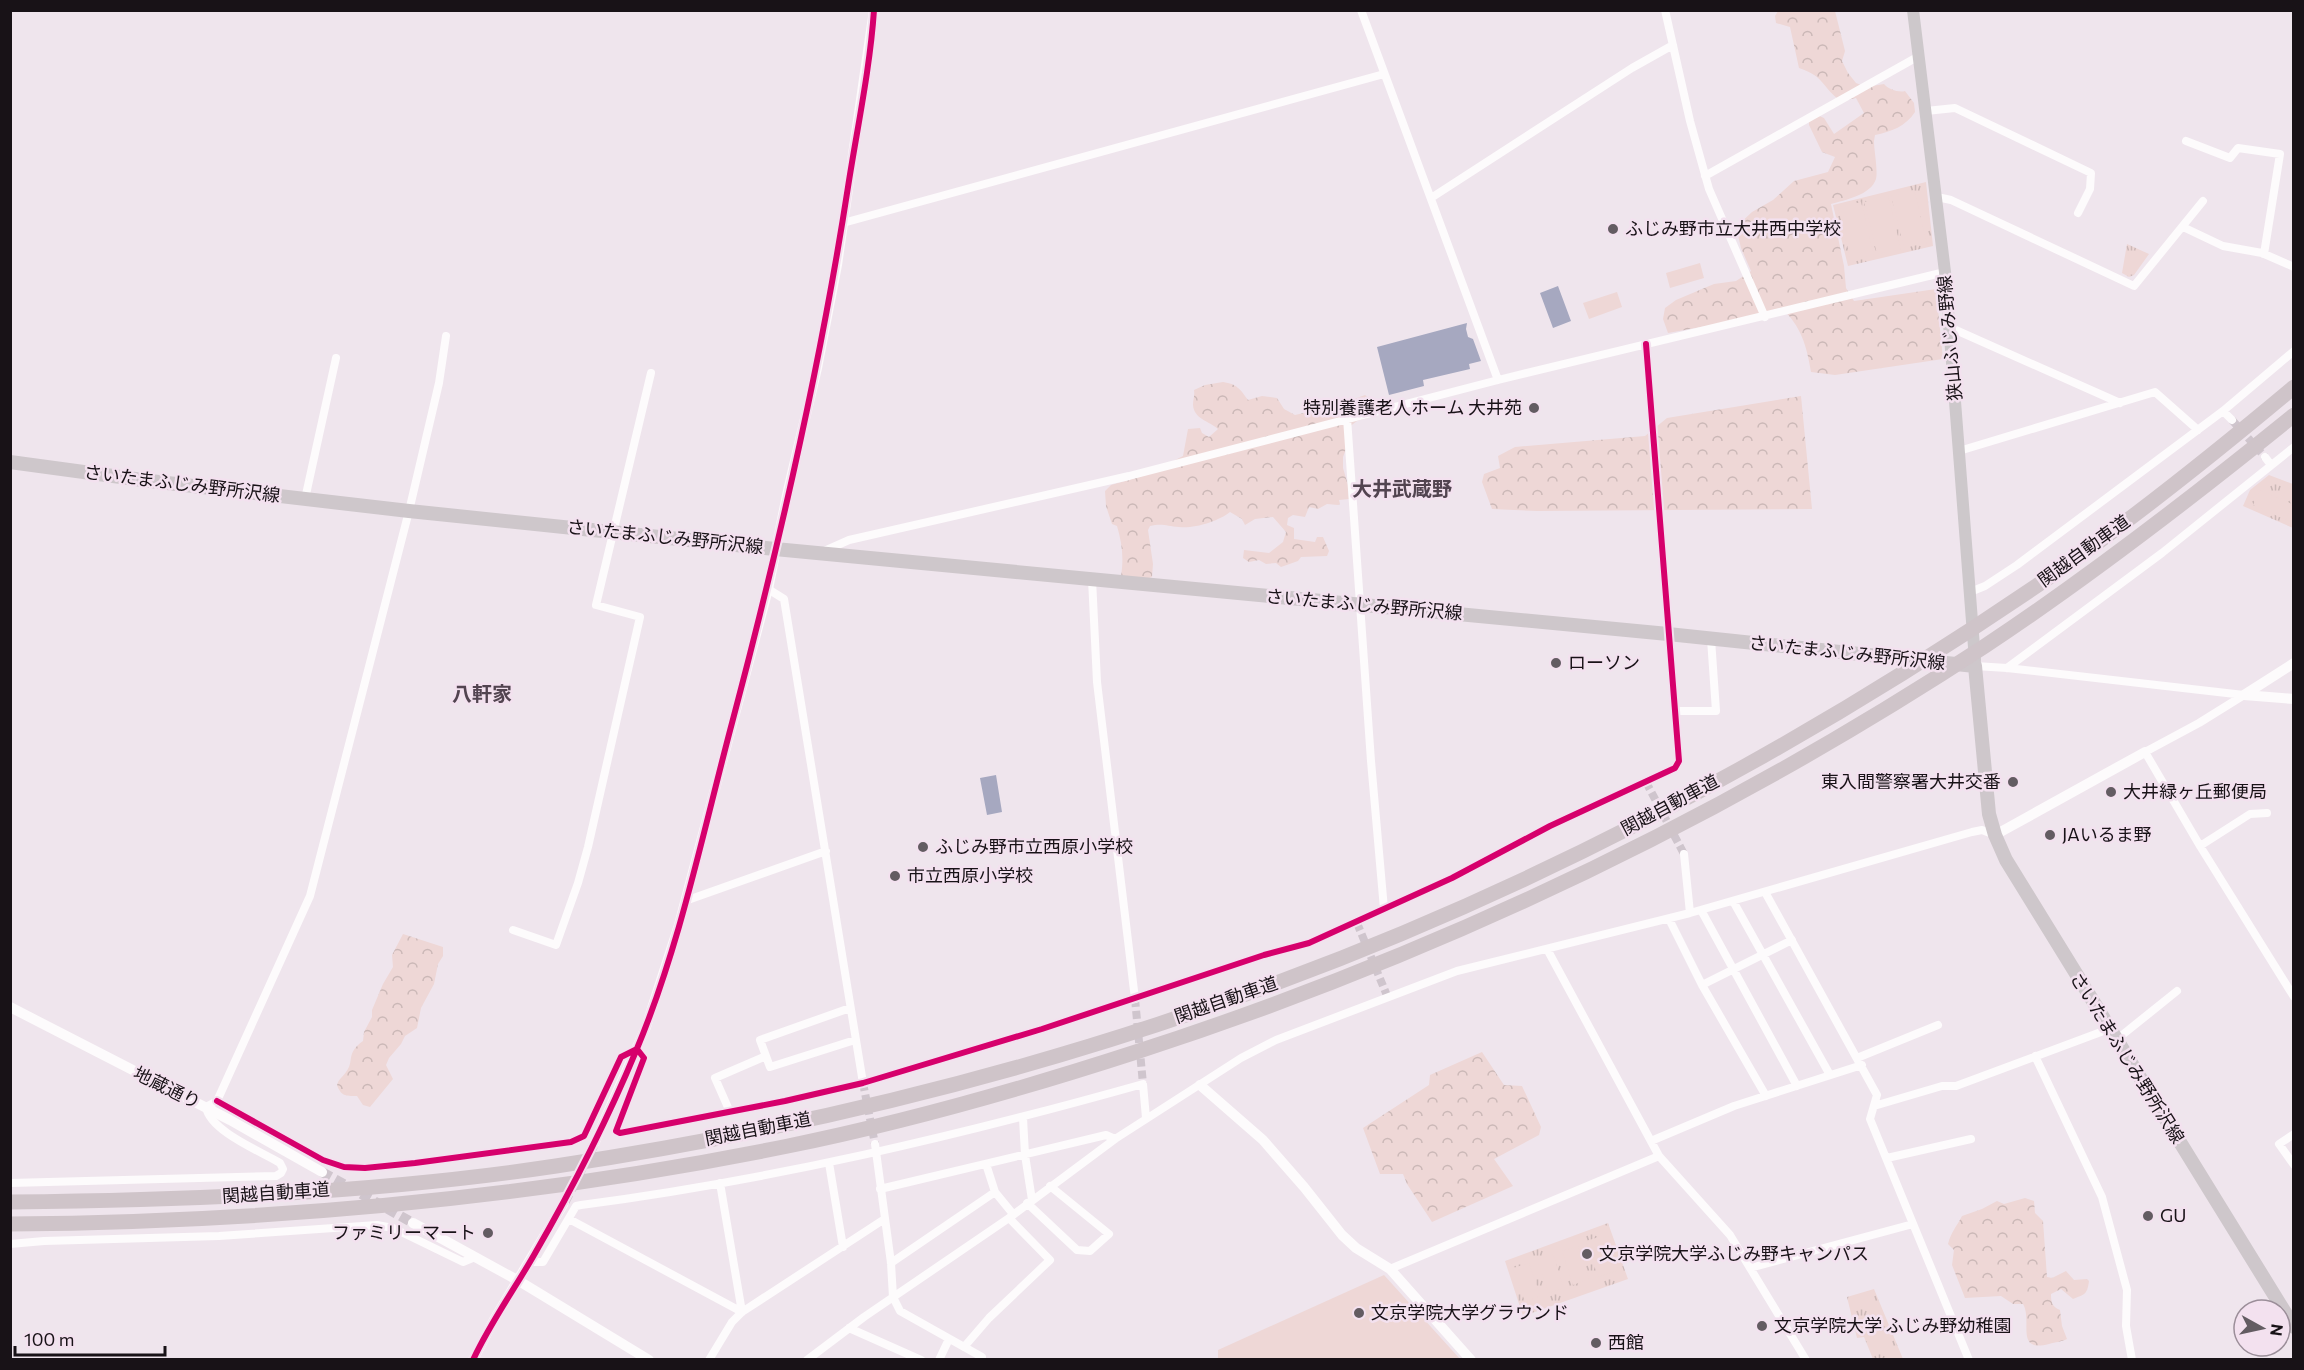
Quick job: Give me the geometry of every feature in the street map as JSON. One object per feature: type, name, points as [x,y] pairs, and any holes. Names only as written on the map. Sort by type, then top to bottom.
[{"type":"highway","name":"関越自動車道","points":[[10,1202],[260,1196],[396,1184],[555,1166],[787,1124],[934,1090],[1001,1072],[1175,1018],[1280,982],[1489,895],[1591,847],[1786,743],[1894,678],[2050,576],[2226,444],[2294,387]]},
{"type":"highway","name":"関越自動車道","points":[[10,1226],[162,1221],[319,1212],[486,1196],[675,1167],[792,1146],[938,1111],[1074,1072],[1287,1001],[1403,955],[1601,866],[1696,817],[1854,728],[1990,643],[2062,593],[2145,533],[2294,415]]},
{"type":"main road","name":"狭山ふじみ野線","points":[[1913,10],[1945,272],[1975,666]]},
{"type":"main road","name":"さいたまふじみ野所沢線","points":[[10,462],[409,511],[775,549],[1668,634],[1975,666],[1986,793],[1995,835],[2006,860],[2294,1327]]},
{"type":"street","points":[[594,1144],[637,1049],[686,901],[768,589],[775,549],[817,368],[843,223],[874,10]]},
{"type":"street","points":[[1361,10],[1498,380]]},
{"type":"street","points":[[1665,10],[1690,121],[1709,189],[1765,317]]},
{"type":"street","points":[[1431,198],[1613,80],[1673,45]]},
{"type":"street","points":[[1705,176],[1919,56]]},
{"type":"street","points":[[843,223],[1384,74]]},
{"type":"street","points":[[1926,111],[1955,108],[2091,173],[2090,189],[2078,213]]},
{"type":"street","points":[[2186,141],[2230,158],[2238,148],[2280,154],[2264,254]]},
{"type":"street","points":[[1936,197],[1952,200],[2134,286],[2203,201]]},
{"type":"street","points":[[2182,227],[2223,246],[2264,254],[2294,267]]},
{"type":"street","points":[[819,553],[849,540],[1129,476],[1498,380],[1945,272]]},
{"type":"street","points":[[1949,327],[2120,403]]},
{"type":"street","points":[[10,1183],[276,1176],[281,1173],[283,1169],[280,1163],[217,1126],[207,1116],[206,1107],[218,1101],[310,896],[409,511],[439,383],[446,336]]},
{"type":"street","points":[[637,1049],[645,1058],[616,1131],[620,1133],[863,1083],[1135,999],[1264,955],[1309,943],[1452,878],[1550,826],[1675,768],[1678,761],[1675,711],[1646,344]]},
{"type":"street","points":[[1971,592],[1985,586],[2017,565],[2198,430],[2294,351]]},
{"type":"street","points":[[305,499],[336,358]]},
{"type":"street","points":[[513,930],[556,945],[578,883],[588,846],[640,617],[596,605],[651,373]]},
{"type":"street","points":[[1959,451],[2155,392],[2198,430]]},
{"type":"street","points":[[2223,411],[2232,420]]},
{"type":"street","points":[[1347,418],[1359,605],[1384,909]]},
{"type":"street","points":[[2007,668],[2162,553],[2294,447]]},
{"type":"street","points":[[2265,457],[2271,465]]},
{"type":"street","points":[[1092,579],[1097,682],[1135,999]]},
{"type":"street","points":[[768,589],[784,599],[863,1083]]},
{"type":"street","points":[[1675,711],[1716,711],[1711,639]]},
{"type":"street","points":[[807,1359],[1011,1216],[1115,1139],[1240,1059],[1276,1040],[1457,971],[1690,913],[1972,832],[1982,830],[1995,835],[2206,719],[2294,663]]},
{"type":"street","points":[[1975,666],[2294,699]]},
{"type":"street","points":[[2145,752],[2200,846],[2290,982],[2294,997]]},
{"type":"street","points":[[2200,846],[2250,814],[2267,813]]},
{"type":"street","points":[[686,901],[826,851]]},
{"type":"street","points":[[1684,854],[1690,913]]},
{"type":"street","points":[[1765,892],[1877,1095],[1870,1119],[1969,1359]]},
{"type":"street","points":[[1733,901],[1830,1076]]},
{"type":"street","points":[[1701,910],[1797,1086]]},
{"type":"street","points":[[1669,918],[1702,985],[1766,1096]]},
{"type":"street","points":[[1702,985],[1792,940]]},
{"type":"street","points":[[1547,949],[1659,1156],[1730,1235],[1806,1359]]},
{"type":"street","points":[[1874,1107],[1942,1086],[1956,1086],[2035,1056],[2112,1034],[2177,991]]},
{"type":"street","name":"地蔵通り","points":[[10,1007],[206,1107],[322,1172]]},
{"type":"street","points":[[850,1008],[760,1040],[770,1067],[855,1040]]},
{"type":"street","points":[[1651,1141],[1734,1106],[1830,1076],[1938,1025]]},
{"type":"street","points":[[218,1101],[323,1160],[344,1167],[365,1168],[480,1155],[571,1142],[584,1136],[621,1057],[637,1049]]},
{"type":"street","points":[[730,1112],[715,1078],[766,1056]]},
{"type":"street","points":[[2035,1056],[2102,1197],[2127,1290],[2126,1326],[2132,1359]]},
{"type":"street","points":[[530,1262],[543,1262],[576,1206],[720,1183],[876,1153],[1023,1118],[1143,1084],[1146,1118]]},
{"type":"street","points":[[1200,1085],[1263,1140],[1342,1235],[1356,1248],[1390,1269],[1471,1359]]},
{"type":"street","points":[[1023,1118],[1030,1202],[1077,1250],[1090,1251],[1109,1234],[1050,1186]]},
{"type":"street","points":[[2294,1134],[2279,1144],[2294,1165]]},
{"type":"street","points":[[880,1189],[1106,1135],[1115,1139]]},
{"type":"street","points":[[1887,1158],[1971,1139]]},
{"type":"street","points":[[875,1144],[891,1263],[893,1297],[900,1311],[982,1357],[981,1359]]},
{"type":"street","points":[[1390,1269],[1659,1156]]},
{"type":"street","points":[[829,1163],[843,1246]]},
{"type":"street","points":[[964,1347],[989,1318],[1050,1260],[1011,1216],[995,1192],[986,1164]]},
{"type":"street","points":[[720,1183],[742,1312]]},
{"type":"street","points":[[891,1263],[995,1192]]},
{"type":"street","points":[[473,1359],[564,1203]]},
{"type":"street","points":[[569,1219],[742,1312]]},
{"type":"street","points":[[709,1359],[732,1322],[742,1312],[884,1220]]},
{"type":"street","points":[[413,1223],[519,1281],[649,1359]]},
{"type":"street","points":[[1750,1268],[1913,1224]]},
{"type":"street","points":[[10,1244],[219,1236],[377,1225],[393,1228],[463,1262],[476,1257]]},
{"type":"street","points":[[849,1328],[921,1359]]},
{"type":"street","points":[[939,1359],[949,1340]]},
{"type":"green space","points":[[1778,11],[1835,11],[1845,51],[1842,61],[1856,83],[1866,87],[1884,84],[1894,90],[1905,91],[1914,103],[1915,112],[1903,125],[1875,135],[1876,179],[1873,185],[1857,196],[1831,204],[1844,266],[1846,288],[1854,301],[1936,289],[1943,359],[1835,375],[1811,372],[1802,337],[1794,322],[1781,308],[1723,323],[1668,333],[1663,319],[1665,308],[1676,300],[1714,284],[1736,281],[1751,271],[1741,248],[1736,227],[1752,212],[1773,200],[1794,181],[1828,172],[1835,157],[1822,152],[1809,121],[1817,115],[1824,118],[1834,134],[1864,113],[1856,98],[1841,101],[1814,75],[1799,68],[1790,27],[1776,23],[1775,16]]},
{"type":"green space","points":[[1926,182],[1933,246],[1848,266],[1833,205]]},
{"type":"green space","points":[[1914,190],[1927,243],[1904,248],[1891,196]]},
{"type":"green space","points":[[1888,196],[1901,249],[1877,254],[1864,202]]},
{"type":"green space","points":[[1861,202],[1874,255],[1851,261],[1838,208]]},
{"type":"green space","points":[[2127,244],[2149,254],[2134,275],[2129,277],[2122,273]]},
{"type":"green space","points":[[1700,263],[1704,278],[1670,288],[1666,273]]},
{"type":"green space","points":[[1617,292],[1622,307],[1589,319],[1583,303]]},
{"type":"green space","points":[[1223,382],[1238,388],[1248,400],[1262,396],[1277,398],[1284,409],[1295,415],[1338,405],[1365,395],[1377,405],[1374,416],[1357,421],[1345,430],[1346,449],[1343,468],[1349,499],[1339,500],[1338,505],[1327,504],[1318,509],[1309,507],[1305,517],[1293,515],[1288,518],[1287,525],[1294,528],[1294,539],[1315,542],[1317,537],[1323,537],[1329,551],[1327,556],[1301,557],[1298,561],[1281,567],[1276,563],[1266,564],[1259,560],[1249,562],[1243,558],[1244,550],[1269,553],[1283,542],[1286,532],[1273,517],[1255,519],[1245,525],[1242,519],[1230,512],[1199,526],[1150,526],[1148,530],[1153,564],[1152,577],[1141,581],[1121,576],[1120,538],[1117,526],[1112,524],[1106,506],[1105,491],[1111,485],[1146,475],[1183,456],[1188,429],[1200,428],[1202,433],[1209,437],[1218,429],[1196,414],[1193,405],[1194,390],[1205,385]]},
{"type":"green space","points":[[1801,396],[1812,509],[1537,511],[1492,509],[1482,482],[1484,474],[1500,468],[1498,456],[1515,447],[1645,436],[1667,418]]},
{"type":"green space","points":[[2269,475],[2293,484],[2293,528],[2243,506],[2250,490]]},
{"type":"green space","points":[[2260,490],[2292,504],[2286,520],[2253,505]]},
{"type":"green space","points":[[403,934],[443,947],[443,956],[438,964],[434,984],[421,1008],[417,1028],[405,1036],[386,1065],[393,1079],[370,1107],[363,1105],[357,1096],[342,1093],[337,1085],[349,1068],[354,1050],[363,1041],[364,1032],[372,1017],[372,1010],[393,967],[392,955]]},
{"type":"green space","points":[[1482,1052],[1504,1085],[1522,1086],[1541,1127],[1539,1135],[1494,1159],[1513,1186],[1432,1222],[1403,1174],[1380,1174],[1363,1128],[1429,1085],[1430,1075]]},
{"type":"green space","points":[[2025,1198],[2034,1201],[2035,1213],[2043,1221],[2047,1277],[2052,1278],[2066,1271],[2074,1280],[2087,1279],[2089,1281],[2086,1292],[2073,1299],[2061,1289],[2051,1294],[2052,1304],[2060,1310],[2062,1326],[2067,1339],[2038,1346],[2028,1340],[2026,1311],[2023,1304],[2013,1304],[2001,1296],[1965,1298],[1952,1265],[1954,1250],[1948,1244],[1962,1216],[1997,1201],[2004,1204]]},
{"type":"green space","points":[[1608,1223],[1628,1279],[1523,1316],[1505,1261]]},
{"type":"green space","points":[[1608,1234],[1619,1270],[1598,1277],[1586,1241]]},
{"type":"green space","points":[[1578,1246],[1589,1279],[1573,1285],[1562,1251]]},
{"type":"green space","points":[[1553,1254],[1564,1288],[1549,1293],[1537,1260]]},
{"type":"green space","points":[[1529,1263],[1540,1296],[1525,1302],[1513,1268]]},
{"type":"green space","name":"文京学院大学グラウンド","points":[[1384,1275],[1460,1359],[1218,1359],[1218,1350]]},
{"type":"green space","points":[[1874,1289],[1903,1359],[1873,1359],[1864,1337],[1857,1338],[1847,1297]]},
{"type":"water","points":[[1558,286],[1571,321],[1553,328],[1540,293]]},
{"type":"water","points":[[1467,323],[1468,337],[1473,339],[1481,361],[1469,364],[1470,369],[1423,380],[1424,386],[1389,395],[1377,347]]},
{"type":"water","points":[[996,775],[1002,812],[987,815],[980,778]]},
{"type":"tunnel","points":[[2232,420],[2265,457]]},
{"type":"tunnel","points":[[1646,782],[1684,854]]},
{"type":"tunnel","points":[[1357,923],[1388,998]]},
{"type":"tunnel","points":[[1135,999],[1143,1084]]},
{"type":"tunnel","points":[[863,1083],[875,1144]]},
{"type":"tunnel","points":[[564,1203],[594,1144]]},
{"type":"tunnel","points":[[322,1172],[413,1223]]},
{"type":"cycle path","points":[[473,1360],[548,1230],[601,1129],[652,1011],[678,930],[749,657],[797,456],[837,255],[866,77],[874,10]]},
{"type":"cycle path","points":[[217,1101],[323,1160],[344,1167],[365,1168],[571,1142],[584,1136],[621,1057],[637,1049],[644,1058],[616,1131],[620,1133],[785,1101],[863,1083],[1042,1029],[1264,955],[1309,943],[1452,878],[1550,826],[1675,768],[1679,761],[1646,344]]},
{"type":"place","name":"ふじみ野市立大井西中学校","points":[[1613,229]]},
{"type":"place","name":"特別養護老人ホーム 大井苑","points":[[1534,408]]},
{"type":"place","name":"ローソン","points":[[1556,663]]},
{"type":"place","name":"東入間警察署大井交番","points":[[2013,782]]},
{"type":"place","name":"大井緑ヶ丘郵便局","points":[[2111,792]]},
{"type":"place","name":"JAいるま野","points":[[2050,835]]},
{"type":"place","name":"ふじみ野市立西原小学校","points":[[923,847]]},
{"type":"place","name":"市立西原小学校","points":[[895,876]]},
{"type":"place","name":"GU","points":[[2148,1216]]},
{"type":"place","name":"ファミリーマート","points":[[488,1233]]},
{"type":"place","name":"文京学院大学ふじみ野キャンパス","points":[[1587,1254]]},
{"type":"place","name":"文京学院大学グラウンド","points":[[1359,1313]]},
{"type":"place","name":"文京学院大学 ふじみ野幼稚園","points":[[1762,1326]]},
{"type":"place","name":"西館","points":[[1596,1343]]},
{"type":"district","name":"大井武蔵野","points":[[1402,489]]},
{"type":"district","name":"八軒家","points":[[482,694]]}]
